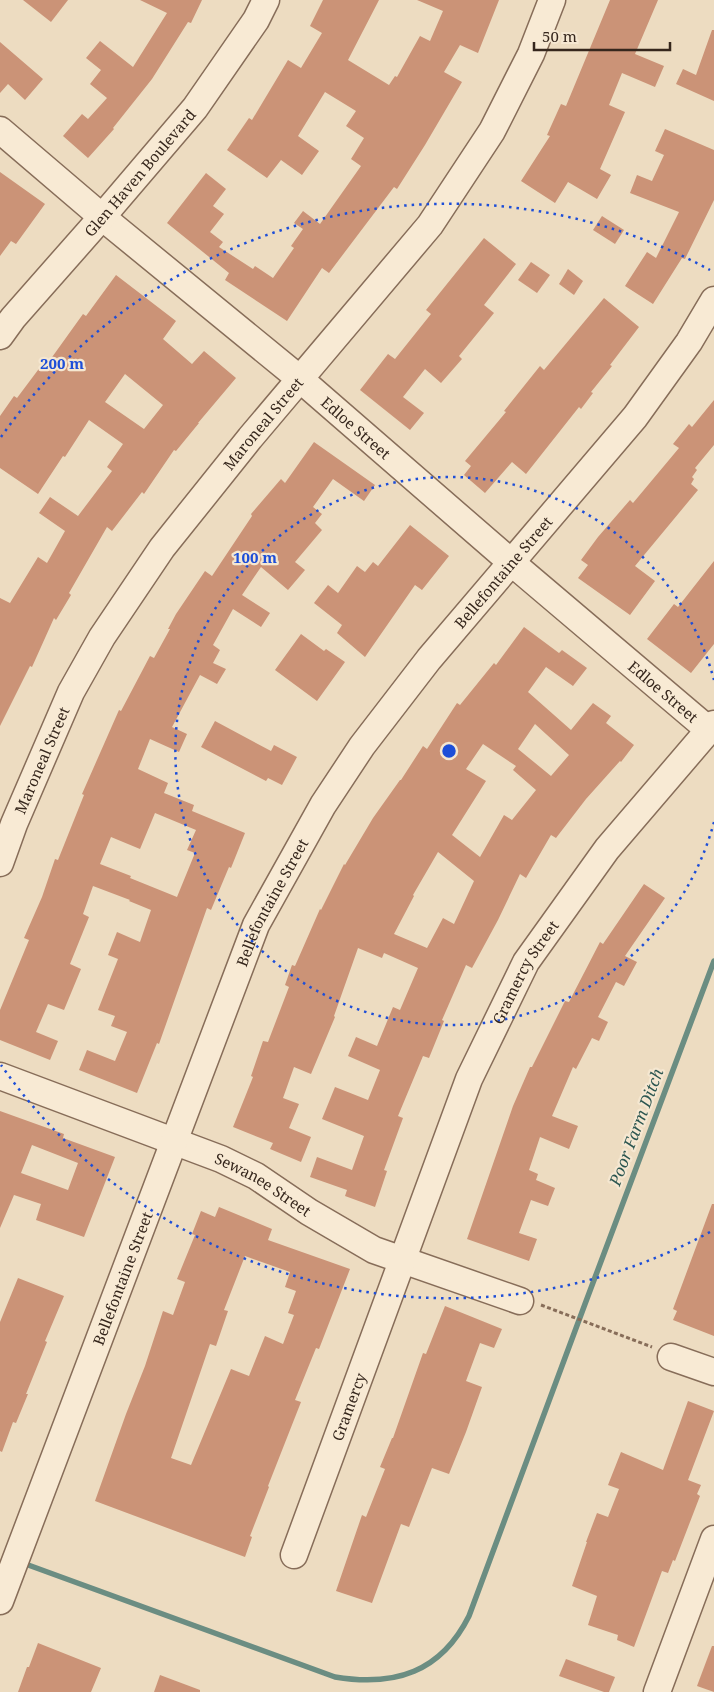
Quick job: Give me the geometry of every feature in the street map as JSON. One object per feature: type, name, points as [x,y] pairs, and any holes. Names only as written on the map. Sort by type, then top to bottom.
[{"type":"street","name":"Glen Haven Boulevard","points":[[0,336],[13,318],[195,108],[256,20],[266,0]]},
{"type":"street","name":"Maroneal Street","points":[[0,862],[14,824],[71,692],[102,637],[162,548],[250,438],[430,225],[492,131],[531,54],[552,0]]},
{"type":"street","name":"Edloe Street","points":[[0,130],[102,217],[300,380],[512,563],[711,727]]},
{"type":"street","name":"Bellefontaine Street","points":[[0,1601],[256,925],[323,805],[362,746],[429,659],[635,417],[689,342],[714,300]]},
{"type":"street","name":"Gramercy Street","points":[[403,1260],[469,1080],[526,962],[607,849],[711,727]]},
{"type":"street","name":"Sewanee Street","points":[[0,1076],[222,1159],[256,1176],[309,1212],[374,1250],[520,1301]]},
{"type":"street","name":"Gramercy","points":[[294,1555],[403,1260]]},
{"type":"street","points":[[671,1357],[714,1372]]},
{"type":"street","points":[[657,1692],[714,1539]]},
{"type":"path","points":[[551,1308],[669,1354],[671,1357]]},
{"type":"building","points":[[23,0],[68,0],[51,22]]},
{"type":"building","points":[[140,0],[202,0],[191,23],[188,22],[152,79],[114,129],[88,158],[63,136],[82,114],[88,119],[107,98],[90,84],[101,70],[86,58],[100,41],[133,67],[167,13]]},
{"type":"building","points":[[323,0],[379,0],[348,60],[389,85],[395,76],[397,77],[420,36],[430,41],[443,11],[417,0],[499,0],[478,53],[460,45],[444,72],[462,82],[397,189],[394,187],[329,273],[322,268],[287,321],[225,280],[229,273],[167,223],[206,173],[226,189],[213,206],[224,214],[210,232],[223,242],[219,247],[253,269],[255,266],[273,278],[294,248],[291,246],[303,229],[294,223],[303,211],[320,224],[361,166],[351,159],[364,138],[346,126],[356,111],[325,92],[298,136],[319,151],[302,175],[281,160],[267,178],[227,150],[249,118],[252,120],[288,60],[301,68],[322,33],[310,26]]},
{"type":"building","points":[[610,0],[658,0],[635,54],[664,66],[655,87],[622,73],[609,105],[625,112],[600,169],[611,175],[597,199],[568,182],[555,203],[521,181],[550,136],[547,135],[561,104],[566,106]]},
{"type":"building","points":[[712,30],[714,30],[714,101],[676,84],[683,69],[696,75]]},
{"type":"building","points":[[0,42],[43,79],[25,100],[8,84],[0,93]]},
{"type":"building","points":[[665,129],[714,150],[714,200],[685,259],[682,258],[653,304],[625,286],[647,252],[656,258],[679,212],[630,193],[637,175],[652,181],[664,155],[655,151]]},
{"type":"building","points":[[0,172],[45,204],[16,244],[11,241],[0,256]]},
{"type":"building","points":[[602,216],[624,230],[615,244],[593,230]]},
{"type":"building","points":[[484,238],[516,264],[484,305],[494,313],[459,356],[462,359],[441,383],[425,369],[403,397],[424,413],[410,430],[360,390],[388,354],[395,359],[431,314],[426,310]]},
{"type":"building","points":[[531,262],[550,275],[537,293],[518,280]]},
{"type":"building","points":[[568,269],[583,281],[574,295],[559,284]]},
{"type":"building","points":[[116,275],[176,321],[163,339],[192,364],[204,351],[236,378],[176,451],[174,450],[144,494],[142,492],[112,531],[107,527],[69,593],[71,595],[56,620],[54,618],[32,667],[30,666],[0,726],[0,598],[10,603],[38,557],[47,563],[65,531],[39,513],[50,497],[78,516],[112,471],[107,467],[123,444],[89,420],[38,494],[0,468],[0,416],[14,396],[17,398],[47,358],[50,360],[83,314],[86,316]],"holes":[[[125,374],[163,405],[144,429],[105,402]]]},
{"type":"building","points":[[604,298],[639,327],[610,365],[612,366],[591,392],[593,393],[581,409],[579,407],[526,474],[512,462],[485,493],[464,475],[471,466],[465,461],[506,412],[504,411],[540,366],[544,370]]},
{"type":"building","points":[[714,400],[714,445],[695,468],[697,470],[692,477],[694,479],[691,484],[698,490],[635,566],[655,581],[630,615],[578,578],[588,565],[581,560],[630,500],[633,503],[679,448],[673,444],[689,424],[692,427]]},
{"type":"building","points":[[314,442],[375,485],[364,501],[333,479],[313,507],[322,514],[315,523],[322,530],[295,562],[305,570],[288,590],[261,567],[242,595],[270,613],[261,627],[233,609],[213,645],[220,650],[213,663],[226,669],[217,684],[200,675],[172,727],[187,734],[179,752],[150,739],[138,769],[168,783],[164,793],[194,805],[192,811],[245,833],[211,910],[207,908],[159,1044],[157,1043],[137,1093],[79,1070],[87,1050],[115,1061],[127,1032],[111,1026],[115,1016],[98,1010],[118,959],[108,955],[117,932],[140,942],[151,910],[93,886],[83,914],[89,917],[70,964],[81,969],[64,1010],[48,1004],[36,1032],[58,1041],[50,1060],[0,1040],[0,1010],[29,940],[24,938],[42,897],[55,859],[58,860],[84,795],[82,794],[119,710],[121,711],[150,656],[154,658],[176,614],[205,571],[212,576],[252,516],[251,514],[281,479],[285,483]],"holes":[[[155,813],[196,830],[187,850],[195,853],[177,897],[100,864],[111,837],[140,849]]]},
{"type":"building","points":[[410,525],[449,556],[422,590],[415,585],[365,657],[337,633],[342,625],[314,603],[328,585],[338,593],[357,566],[365,572],[373,562],[378,566]]},
{"type":"building","points":[[714,561],[714,644],[691,673],[647,639],[674,604],[678,607]]},
{"type":"building","points":[[524,627],[559,653],[562,650],[587,668],[573,686],[546,667],[528,692],[571,730],[593,703],[611,716],[606,723],[634,745],[621,762],[586,799],[556,838],[551,835],[526,878],[520,874],[472,968],[466,965],[442,1020],[444,1021],[429,1058],[423,1056],[398,1116],[403,1118],[384,1170],[387,1171],[375,1207],[345,1196],[347,1190],[310,1177],[317,1157],[352,1170],[364,1136],[322,1119],[335,1087],[368,1100],[380,1070],[348,1056],[356,1037],[377,1046],[393,1007],[400,1010],[418,968],[384,953],[382,958],[358,948],[335,1017],[311,1074],[294,1067],[283,1098],[299,1104],[289,1128],[311,1137],[301,1162],[270,1149],[273,1143],[233,1127],[253,1077],[251,1076],[263,1041],[268,1042],[289,987],[285,985],[292,965],[295,966],[320,909],[344,864],[423,746],[427,749],[457,703],[460,705],[494,663],[496,665]],"holes":[[[535,724],[569,755],[551,776],[518,749]],[[483,744],[516,766],[513,770],[536,790],[512,820],[504,815],[480,857],[452,835],[486,781],[466,769]],[[438,852],[474,881],[454,924],[443,918],[427,948],[394,934],[413,895]]]},
{"type":"building","points":[[301,634],[324,651],[326,649],[345,662],[317,701],[275,670]]},
{"type":"building","points":[[215,721],[271,751],[274,745],[297,757],[282,785],[268,778],[266,781],[201,747]]},
{"type":"building","points":[[644,884],[665,898],[625,956],[637,962],[624,986],[616,982],[598,1017],[608,1022],[599,1041],[592,1038],[576,1069],[573,1067],[552,1116],[578,1126],[569,1149],[540,1137],[529,1170],[538,1174],[536,1180],[555,1188],[548,1206],[531,1200],[519,1233],[537,1239],[529,1261],[467,1239],[513,1106],[530,1067],[532,1067],[565,1001],[569,1002],[600,942],[603,944]]},
{"type":"building","points":[[0,1111],[64,1134],[63,1138],[115,1157],[84,1237],[36,1220],[41,1204],[14,1195],[0,1228]],"holes":[[[32,1145],[78,1163],[68,1190],[21,1173]]]},
{"type":"building","points":[[712,1204],[714,1204],[714,1336],[673,1320],[677,1311],[673,1309]]},
{"type":"building","points":[[219,1207],[272,1229],[268,1240],[350,1269],[319,1349],[316,1348],[295,1400],[301,1402],[268,1486],[250,1536],[252,1537],[245,1557],[95,1501],[145,1366],[163,1311],[173,1315],[185,1282],[177,1279],[195,1235],[192,1234],[201,1211],[215,1217]],"holes":[[[245,1256],[290,1272],[285,1287],[296,1291],[288,1313],[294,1315],[283,1344],[265,1336],[249,1376],[231,1369],[191,1465],[171,1458],[210,1344],[216,1346],[228,1311],[224,1310]]]},
{"type":"building","points":[[18,1278],[64,1296],[45,1341],[47,1342],[26,1394],[28,1394],[16,1423],[13,1422],[2,1452],[0,1451],[0,1322]]},
{"type":"building","points":[[445,1306],[502,1329],[494,1348],[480,1343],[466,1381],[482,1387],[449,1474],[432,1468],[409,1527],[401,1524],[372,1603],[336,1591],[362,1515],[366,1517],[385,1469],[380,1467],[393,1438],[423,1353],[426,1354]]},
{"type":"building","points":[[688,1401],[714,1411],[688,1480],[701,1485],[697,1494],[700,1496],[675,1561],[673,1560],[668,1573],[662,1571],[634,1647],[617,1640],[618,1635],[588,1625],[597,1596],[572,1586],[597,1513],[608,1517],[619,1489],[608,1485],[621,1452],[663,1470]]},
{"type":"building","points":[[38,1643],[101,1668],[91,1692],[18,1692]]},
{"type":"building","points":[[712,1646],[714,1646],[714,1692],[697,1686]]},
{"type":"building","points":[[566,1659],[615,1677],[609,1692],[604,1692],[559,1676]]},
{"type":"building","points":[[160,1675],[200,1690],[200,1692],[154,1692]]},
{"type":"waterway","name":"Poor Farm Ditch","points":[[20,1562],[335,1677],[357,1680],[377,1680],[396,1677],[430,1663],[445,1651],[458,1635],[469,1616],[714,961]]}]
